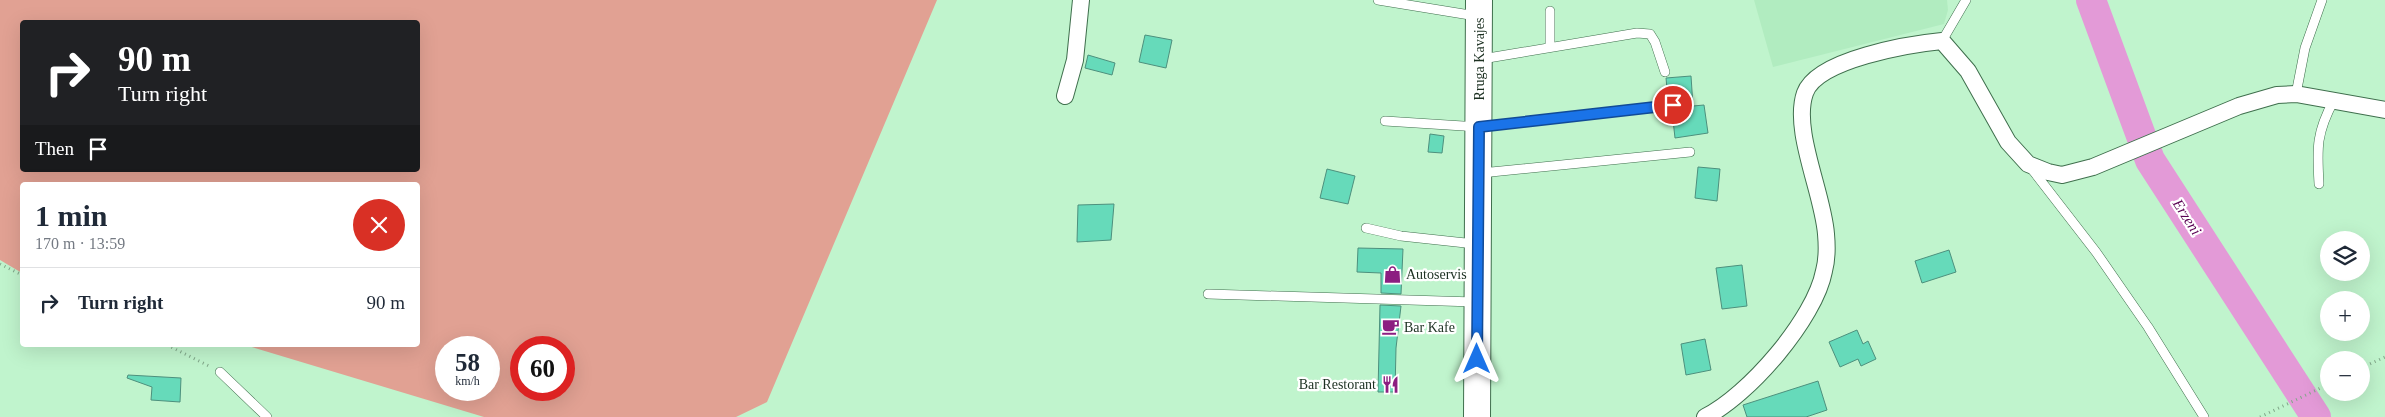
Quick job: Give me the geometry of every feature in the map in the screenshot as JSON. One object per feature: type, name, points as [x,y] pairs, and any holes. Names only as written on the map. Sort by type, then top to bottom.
[{"type":"main road","name":"Rruga Kavajes","points":[[1477,417],[1479,8]]},
{"type":"street","points":[[1065,96],[1075,60],[1082,0]]},
{"type":"street","points":[[1705,417],[1722,409],[1762,373],[1811,306],[1824,271],[1826,233],[1801,116],[1805,91],[1818,76],[1854,59],[1887,50],[1942,41],[1968,71],[2008,142],[2028,164],[2048,172],[2062,174],[2093,167],[2239,106],[2277,95],[2296,94],[2385,110]]},
{"type":"lane","points":[[1378,0],[1479,8]]},
{"type":"lane","points":[[1942,41],[1966,0]]},
{"type":"lane","points":[[2296,94],[2305,48],[2322,0]]},
{"type":"lane","points":[[1550,11],[1550,46]]},
{"type":"lane","points":[[1479,60],[1550,46],[1637,33],[1650,34],[1656,42],[1664,72]]},
{"type":"lane","points":[[2319,184],[2317,145],[2323,120],[2334,100]]},
{"type":"lane","points":[[1385,121],[1479,127],[1673,105]]},
{"type":"lane","points":[[1479,173],[1690,152]]},
{"type":"lane","points":[[2028,164],[2049,194],[2096,252],[2148,327],[2204,417]]},
{"type":"lane","points":[[1366,228],[1402,236],[1478,244]]},
{"type":"lane","points":[[1208,294],[1478,302]]},
{"type":"lane","points":[[220,372],[267,417]]},
{"type":"path","points":[[0,264],[20,274]]},
{"type":"path","points":[[171,347],[220,372]]},
{"type":"path","points":[[2370,364],[2385,357]]},
{"type":"path","points":[[2260,417],[2320,388]]},
{"type":"shaded area","points":[[0,0],[937,0],[767,402],[736,417],[484,417],[252,347],[420,347],[420,182],[20,182],[20,272],[0,260]]},
{"type":"shaded area","points":[[1754,0],[1947,0],[1948,10],[1944,24],[1773,67]]},
{"type":"building","points":[[1145,35],[1172,40],[1166,68],[1139,62]]},
{"type":"building","points":[[1088,55],[1115,63],[1112,75],[1085,68]]},
{"type":"building","points":[[1691,76],[1693,106],[1704,105],[1708,133],[1675,138],[1672,111],[1677,110],[1679,104],[1675,99],[1668,99],[1666,78]]},
{"type":"building","points":[[1430,134],[1444,136],[1442,153],[1428,152]]},
{"type":"building","points":[[1698,167],[1720,169],[1717,201],[1695,198]]},
{"type":"building","points":[[1327,169],[1355,176],[1348,204],[1320,198]]},
{"type":"building","points":[[1114,204],[1111,240],[1077,242],[1078,205]]},
{"type":"building","points":[[1358,248],[1403,249],[1401,294],[1381,293],[1381,273],[1357,272]]},
{"type":"building","points":[[1949,250],[1956,272],[1922,283],[1915,261]]},
{"type":"building","points":[[1742,265],[1747,306],[1722,309],[1716,268]]},
{"type":"building","points":[[1380,305],[1401,306],[1396,348],[1395,392],[1378,392]]},
{"type":"building","points":[[1857,330],[1863,344],[1868,341],[1876,359],[1861,366],[1858,359],[1840,367],[1829,342]]},
{"type":"building","points":[[1705,339],[1711,370],[1686,375],[1681,344]]},
{"type":"building","points":[[128,375],[181,378],[180,402],[151,400],[152,387],[127,378]]},
{"type":"building","points":[[1818,381],[1827,410],[1806,417],[1747,417],[1743,405]]},
{"type":"waterway","name":"Erzeni","points":[[2091,0],[2150,160],[2316,417]]},
{"type":"place","name":"Autoservis","points":[[1392,274]]},
{"type":"place","name":"Bar Kafe","points":[[1390,327]]},
{"type":"place","name":"Bar Restorant","points":[[1390,384]]},
{"type":"route","points":[[1477,359],[1479,127],[1673,105]]}]
